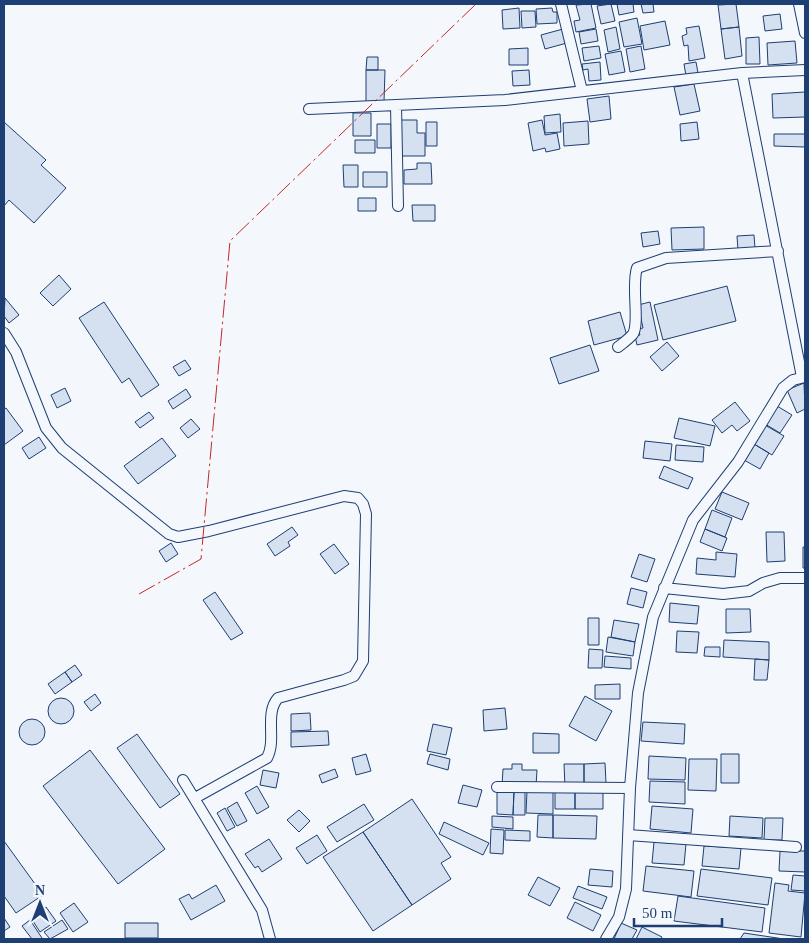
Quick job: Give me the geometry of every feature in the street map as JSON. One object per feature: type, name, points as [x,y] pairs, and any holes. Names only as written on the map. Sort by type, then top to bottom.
[{"type":"street","points":[[561,4],[582,91]]},
{"type":"street","points":[[799,4],[805,33]]},
{"type":"street","points":[[309,108],[505,100],[742,73],[805,70]]},
{"type":"street","points":[[606,939],[619,917],[626,889],[630,788],[638,693],[653,617],[685,535],[700,509],[738,462],[783,388],[793,380],[804,377],[742,73]]},
{"type":"street","points":[[396,105],[398,206]]},
{"type":"street","points":[[618,347],[631,337],[635,328],[633,279],[637,268],[666,258],[778,251]]},
{"type":"street","points":[[4,333],[16,352],[46,428],[62,448],[169,534],[178,537],[209,531],[344,496],[358,498],[363,504],[366,514],[364,627],[363,662],[359,670],[354,676],[344,680],[278,698],[272,710],[271,751],[267,758],[195,798]]},
{"type":"street","points":[[664,588],[723,594],[749,591],[763,583],[780,578],[805,578]]},
{"type":"street","points":[[184,780],[262,910],[270,939]]},
{"type":"street","points":[[497,787],[630,788]]},
{"type":"street","points":[[628,835],[796,847]]},
{"type":"building","points":[[591,4],[596,28],[576,32],[574,21],[580,20],[576,5]]},
{"type":"building","points":[[611,4],[615,21],[601,24],[597,6]]},
{"type":"building","points":[[617,4],[633,4],[634,12],[619,15]]},
{"type":"building","points":[[641,4],[653,4],[654,12],[643,13]]},
{"type":"building","points":[[736,4],[739,27],[721,29],[718,5]]},
{"type":"building","points":[[519,8],[520,28],[503,29],[502,10]]},
{"type":"building","points":[[552,8],[553,12],[557,12],[557,23],[537,24],[536,9]]},
{"type":"building","points":[[521,11],[535,11],[536,27],[522,28]]},
{"type":"building","points":[[780,14],[782,29],[765,31],[763,16]]},
{"type":"building","points":[[637,18],[642,44],[624,47],[619,22]]},
{"type":"building","points":[[665,21],[670,45],[644,50],[640,26]]},
{"type":"building","points":[[699,26],[705,58],[689,61],[688,45],[684,46],[682,36],[687,34],[686,28]]},
{"type":"building","points":[[616,27],[620,49],[608,52],[604,30]]},
{"type":"building","points":[[739,27],[742,56],[725,59],[721,29]]},
{"type":"building","points":[[563,29],[567,43],[545,49],[541,35]]},
{"type":"building","points":[[596,29],[598,41],[581,44],[579,32]]},
{"type":"building","points":[[759,37],[760,64],[746,64],[746,38]]},
{"type":"building","points":[[795,41],[797,63],[768,65],[767,43]]},
{"type":"building","points":[[599,46],[601,58],[584,61],[582,48]]},
{"type":"building","points":[[641,46],[645,69],[630,72],[626,49]]},
{"type":"building","points":[[528,48],[528,65],[509,65],[509,49]]},
{"type":"building","points":[[621,51],[625,72],[609,75],[605,54]]},
{"type":"building","points":[[367,57],[378,57],[378,70],[366,70]]},
{"type":"building","points":[[600,62],[601,80],[589,81],[588,69],[583,70],[582,64]]},
{"type":"building","points":[[696,62],[698,73],[686,76],[684,64]]},
{"type":"building","points":[[366,70],[385,70],[384,102],[366,102]]},
{"type":"building","points":[[529,70],[530,85],[513,86],[512,71]]},
{"type":"building","points":[[694,84],[700,111],[680,115],[674,87]]},
{"type":"building","points":[[805,92],[805,117],[773,118],[772,94]]},
{"type":"building","points":[[609,96],[611,119],[590,122],[587,99]]},
{"type":"building","points":[[353,113],[371,113],[371,136],[353,136]]},
{"type":"building","points":[[560,114],[561,132],[545,133],[544,116]]},
{"type":"building","points":[[400,120],[417,120],[417,133],[425,133],[425,156],[400,156]]},
{"type":"building","points":[[542,120],[545,135],[557,133],[560,149],[546,152],[545,148],[533,151],[528,123]]},
{"type":"building","points":[[588,121],[589,144],[564,146],[563,123]]},
{"type":"building","points":[[4,122],[46,160],[41,165],[66,188],[34,223],[9,200],[4,206]]},
{"type":"building","points":[[426,122],[437,122],[437,146],[426,146]]},
{"type":"building","points":[[697,122],[699,139],[681,141],[680,124]]},
{"type":"building","points":[[377,124],[391,124],[391,148],[377,148]]},
{"type":"building","points":[[774,134],[805,134],[805,147],[774,146]]},
{"type":"building","points":[[355,140],[375,140],[375,153],[355,153]]},
{"type":"building","points":[[417,163],[431,163],[432,184],[404,184],[404,170],[417,169]]},
{"type":"building","points":[[343,165],[358,165],[358,187],[344,187]]},
{"type":"building","points":[[363,172],[387,172],[387,187],[363,187]]},
{"type":"building","points":[[358,198],[376,198],[376,211],[358,211]]},
{"type":"building","points":[[412,205],[435,205],[435,221],[413,221]]},
{"type":"building","points":[[704,227],[704,249],[672,250],[671,228]]},
{"type":"building","points":[[658,231],[660,244],[643,247],[641,233]]},
{"type":"building","points":[[754,235],[755,248],[738,250],[737,236]]},
{"type":"building","points":[[59,275],[71,289],[53,306],[40,293]]},
{"type":"building","points":[[727,286],[736,321],[663,340],[654,305]]},
{"type":"building","points":[[5,298],[19,315],[9,323],[4,316]]},
{"type":"building","points":[[104,302],[159,385],[141,397],[129,378],[122,383],[79,318]]},
{"type":"building","points":[[650,302],[658,340],[637,345],[635,336],[640,335],[638,329],[643,328],[638,305]]},
{"type":"building","points":[[620,312],[627,336],[594,345],[588,321]]},
{"type":"building","points":[[667,342],[679,356],[662,371],[650,357]]},
{"type":"building","points":[[590,345],[599,371],[559,384],[550,358]]},
{"type":"building","points":[[185,360],[191,369],[179,376],[173,367]]},
{"type":"building","points":[[804,383],[805,409],[797,413],[787,390]]},
{"type":"building","points":[[65,388],[71,401],[57,408],[51,395]]},
{"type":"building","points":[[186,389],[191,397],[173,409],[168,401]]},
{"type":"building","points":[[735,402],[750,421],[737,431],[732,425],[722,433],[712,420]]},
{"type":"building","points":[[777,406],[792,415],[780,433],[765,424]]},
{"type":"building","points":[[6,408],[23,431],[4,445],[4,409]]},
{"type":"building","points":[[149,412],[154,418],[140,428],[135,422]]},
{"type":"building","points":[[679,418],[715,426],[710,446],[674,438]]},
{"type":"building","points":[[191,419],[200,429],[188,438],[180,428]]},
{"type":"building","points":[[765,425],[784,436],[772,455],[754,444]]},
{"type":"building","points":[[39,437],[46,448],[29,459],[22,448]]},
{"type":"building","points":[[162,438],[176,456],[138,484],[124,466]]},
{"type":"building","points":[[645,441],[672,444],[670,461],[643,458]]},
{"type":"building","points":[[754,444],[769,453],[760,469],[744,460]]},
{"type":"building","points":[[676,445],[704,447],[703,462],[675,460]]},
{"type":"building","points":[[664,466],[693,478],[688,489],[659,478]]},
{"type":"building","points":[[722,492],[749,503],[742,520],[715,509]]},
{"type":"building","points":[[712,510],[732,518],[725,537],[705,529]]},
{"type":"building","points":[[292,527],[298,535],[288,542],[290,546],[275,556],[267,544]]},
{"type":"building","points":[[705,529],[727,538],[722,551],[700,542]]},
{"type":"building","points":[[766,532],[784,532],[785,561],[767,562]]},
{"type":"building","points":[[171,543],[178,554],[166,562],[159,551]]},
{"type":"building","points":[[334,544],[349,564],[335,574],[320,554]]},
{"type":"building","points":[[803,547],[805,547],[805,568],[803,568]]},
{"type":"building","points":[[716,552],[737,554],[735,577],[696,574],[697,558],[716,560]]},
{"type":"building","points":[[639,554],[655,559],[647,582],[631,577]]},
{"type":"building","points":[[631,588],[647,592],[643,608],[627,604]]},
{"type":"building","points":[[215,592],[243,633],[231,640],[203,600]]},
{"type":"building","points":[[670,603],[699,606],[697,624],[669,622]]},
{"type":"building","points":[[726,609],[750,609],[751,632],[726,633]]},
{"type":"building","points":[[588,618],[599,618],[599,645],[588,645]]},
{"type":"building","points":[[614,620],[639,624],[635,642],[611,637]]},
{"type":"building","points":[[677,631],[699,632],[697,653],[676,652]]},
{"type":"building","points":[[608,637],[635,642],[633,656],[606,652]]},
{"type":"building","points":[[724,640],[769,642],[769,660],[723,657]]},
{"type":"building","points":[[705,647],[720,647],[720,657],[704,656]]},
{"type":"building","points":[[589,649],[603,650],[602,668],[588,668]]},
{"type":"building","points":[[605,656],[631,658],[631,669],[604,667]]},
{"type":"building","points":[[755,659],[769,660],[767,680],[754,680]]},
{"type":"building","points":[[75,665],[82,675],[72,682],[65,672]]},
{"type":"building","points":[[65,672],[72,682],[55,694],[48,684]]},
{"type":"building","points":[[620,684],[620,699],[595,699],[595,685]]},
{"type":"building","points":[[95,694],[101,703],[91,711],[84,702]]},
{"type":"building","points":[[585,696],[612,711],[596,741],[569,726]]},
{"type":"building","points":[[61,698],[70,702],[74,711],[70,720],[61,724],[52,720],[48,711],[52,702]]},
{"type":"building","points":[[505,708],[507,729],[484,731],[483,710]]},
{"type":"building","points":[[310,713],[311,730],[291,731],[291,714]]},
{"type":"building","points":[[32,719],[41,723],[45,732],[41,741],[32,745],[23,741],[19,732],[23,723]]},
{"type":"building","points":[[643,722],[685,724],[684,744],[641,741]]},
{"type":"building","points":[[433,724],[452,728],[446,755],[427,751]]},
{"type":"building","points":[[328,731],[329,745],[291,747],[291,732]]},
{"type":"building","points":[[533,733],[559,734],[559,753],[533,753]]},
{"type":"building","points":[[137,734],[180,794],[160,808],[117,748]]},
{"type":"building","points":[[90,750],[165,849],[118,884],[43,786]]},
{"type":"building","points":[[366,754],[371,771],[356,775],[352,758]]},
{"type":"building","points":[[430,754],[450,759],[448,770],[427,764]]},
{"type":"building","points":[[721,754],[739,754],[739,783],[721,783]]},
{"type":"building","points":[[649,756],[686,758],[685,780],[648,779]]},
{"type":"building","points":[[689,759],[717,759],[716,791],[688,790]]},
{"type":"building","points":[[605,763],[606,783],[584,783],[584,764]]},
{"type":"building","points":[[512,764],[522,764],[522,770],[537,770],[536,786],[502,786],[503,769],[512,769]]},
{"type":"building","points":[[564,764],[584,764],[584,786],[565,787]]},
{"type":"building","points":[[335,769],[338,777],[322,783],[319,775]]},
{"type":"building","points":[[263,770],[279,773],[276,788],[260,785]]},
{"type":"building","points":[[650,781],[685,782],[685,804],[649,802]]},
{"type":"building","points":[[463,785],[482,790],[477,807],[458,803]]},
{"type":"building","points":[[257,786],[269,807],[257,814],[245,793]]},
{"type":"building","points":[[497,791],[514,791],[513,815],[497,814]]},
{"type":"building","points":[[514,791],[525,791],[525,815],[513,815]]},
{"type":"building","points":[[527,791],[553,791],[553,814],[526,813]]},
{"type":"building","points":[[555,791],[575,791],[575,809],[555,809]]},
{"type":"building","points":[[575,791],[603,791],[603,809],[575,809]]},
{"type":"building","points":[[412,799],[451,857],[441,863],[451,879],[412,905],[363,832]]},
{"type":"building","points":[[237,802],[247,821],[237,826],[227,808]]},
{"type":"building","points":[[364,804],[374,820],[337,842],[327,827]]},
{"type":"building","points":[[652,806],[693,809],[691,833],[650,829]]},
{"type":"building","points":[[225,808],[235,827],[227,831],[217,813]]},
{"type":"building","points":[[299,810],[310,821],[299,832],[287,820]]},
{"type":"building","points":[[538,815],[553,815],[553,838],[537,837]]},
{"type":"building","points":[[553,815],[597,816],[596,839],[553,838]]},
{"type":"building","points":[[492,816],[513,817],[513,829],[492,827]]},
{"type":"building","points":[[730,816],[763,818],[762,838],[729,836]]},
{"type":"building","points":[[765,818],[783,818],[782,840],[764,840]]},
{"type":"building","points":[[444,822],[489,843],[483,855],[439,834]]},
{"type":"building","points":[[491,829],[504,830],[503,854],[490,853]]},
{"type":"building","points":[[505,830],[530,831],[530,841],[505,840]]},
{"type":"building","points":[[363,832],[412,905],[373,931],[323,857]]},
{"type":"building","points":[[317,835],[327,851],[307,864],[296,848]]},
{"type":"building","points":[[269,839],[282,859],[262,872],[258,866],[255,868],[245,854]]},
{"type":"building","points":[[4,841],[43,895],[16,913],[4,896]]},
{"type":"building","points":[[654,842],[686,844],[684,865],[652,863]]},
{"type":"building","points":[[704,846],[741,848],[739,869],[702,866]]},
{"type":"building","points":[[780,851],[805,851],[805,872],[779,871]]},
{"type":"building","points":[[646,866],[694,871],[691,897],[643,891]]},
{"type":"building","points":[[590,869],[613,871],[612,887],[588,885]]},
{"type":"building","points":[[701,869],[772,878],[768,905],[697,896]]},
{"type":"building","points":[[793,875],[805,876],[805,891],[791,890]]},
{"type":"building","points":[[538,877],[560,888],[550,906],[528,895]]},
{"type":"building","points":[[775,883],[789,885],[788,891],[805,893],[801,937],[769,933]]},
{"type":"building","points":[[216,885],[225,901],[191,920],[179,899],[189,894],[192,899]]},
{"type":"building","points":[[578,886],[607,897],[602,909],[573,898]]},
{"type":"building","points":[[678,896],[765,908],[762,932],[674,921]]},
{"type":"building","points":[[575,902],[601,915],[593,931],[567,918]]},
{"type":"building","points":[[74,903],[88,922],[73,932],[60,913]]},
{"type":"building","points":[[46,907],[56,921],[40,932],[31,918]]},
{"type":"building","points":[[4,918],[10,927],[4,931]]},
{"type":"building","points":[[30,920],[42,938],[32,939],[22,926]]},
{"type":"building","points":[[62,920],[68,929],[50,939],[44,932]]},
{"type":"building","points":[[125,923],[158,923],[158,938],[125,938]]},
{"type":"building","points":[[621,923],[637,930],[632,939],[614,939]]},
{"type":"building","points":[[642,927],[662,937],[661,939],[636,939]]},
{"type":"building","points":[[744,933],[784,939],[740,939]]},
{"type":"power","points":[[139,594],[201,559],[230,241],[476,4]]}]
